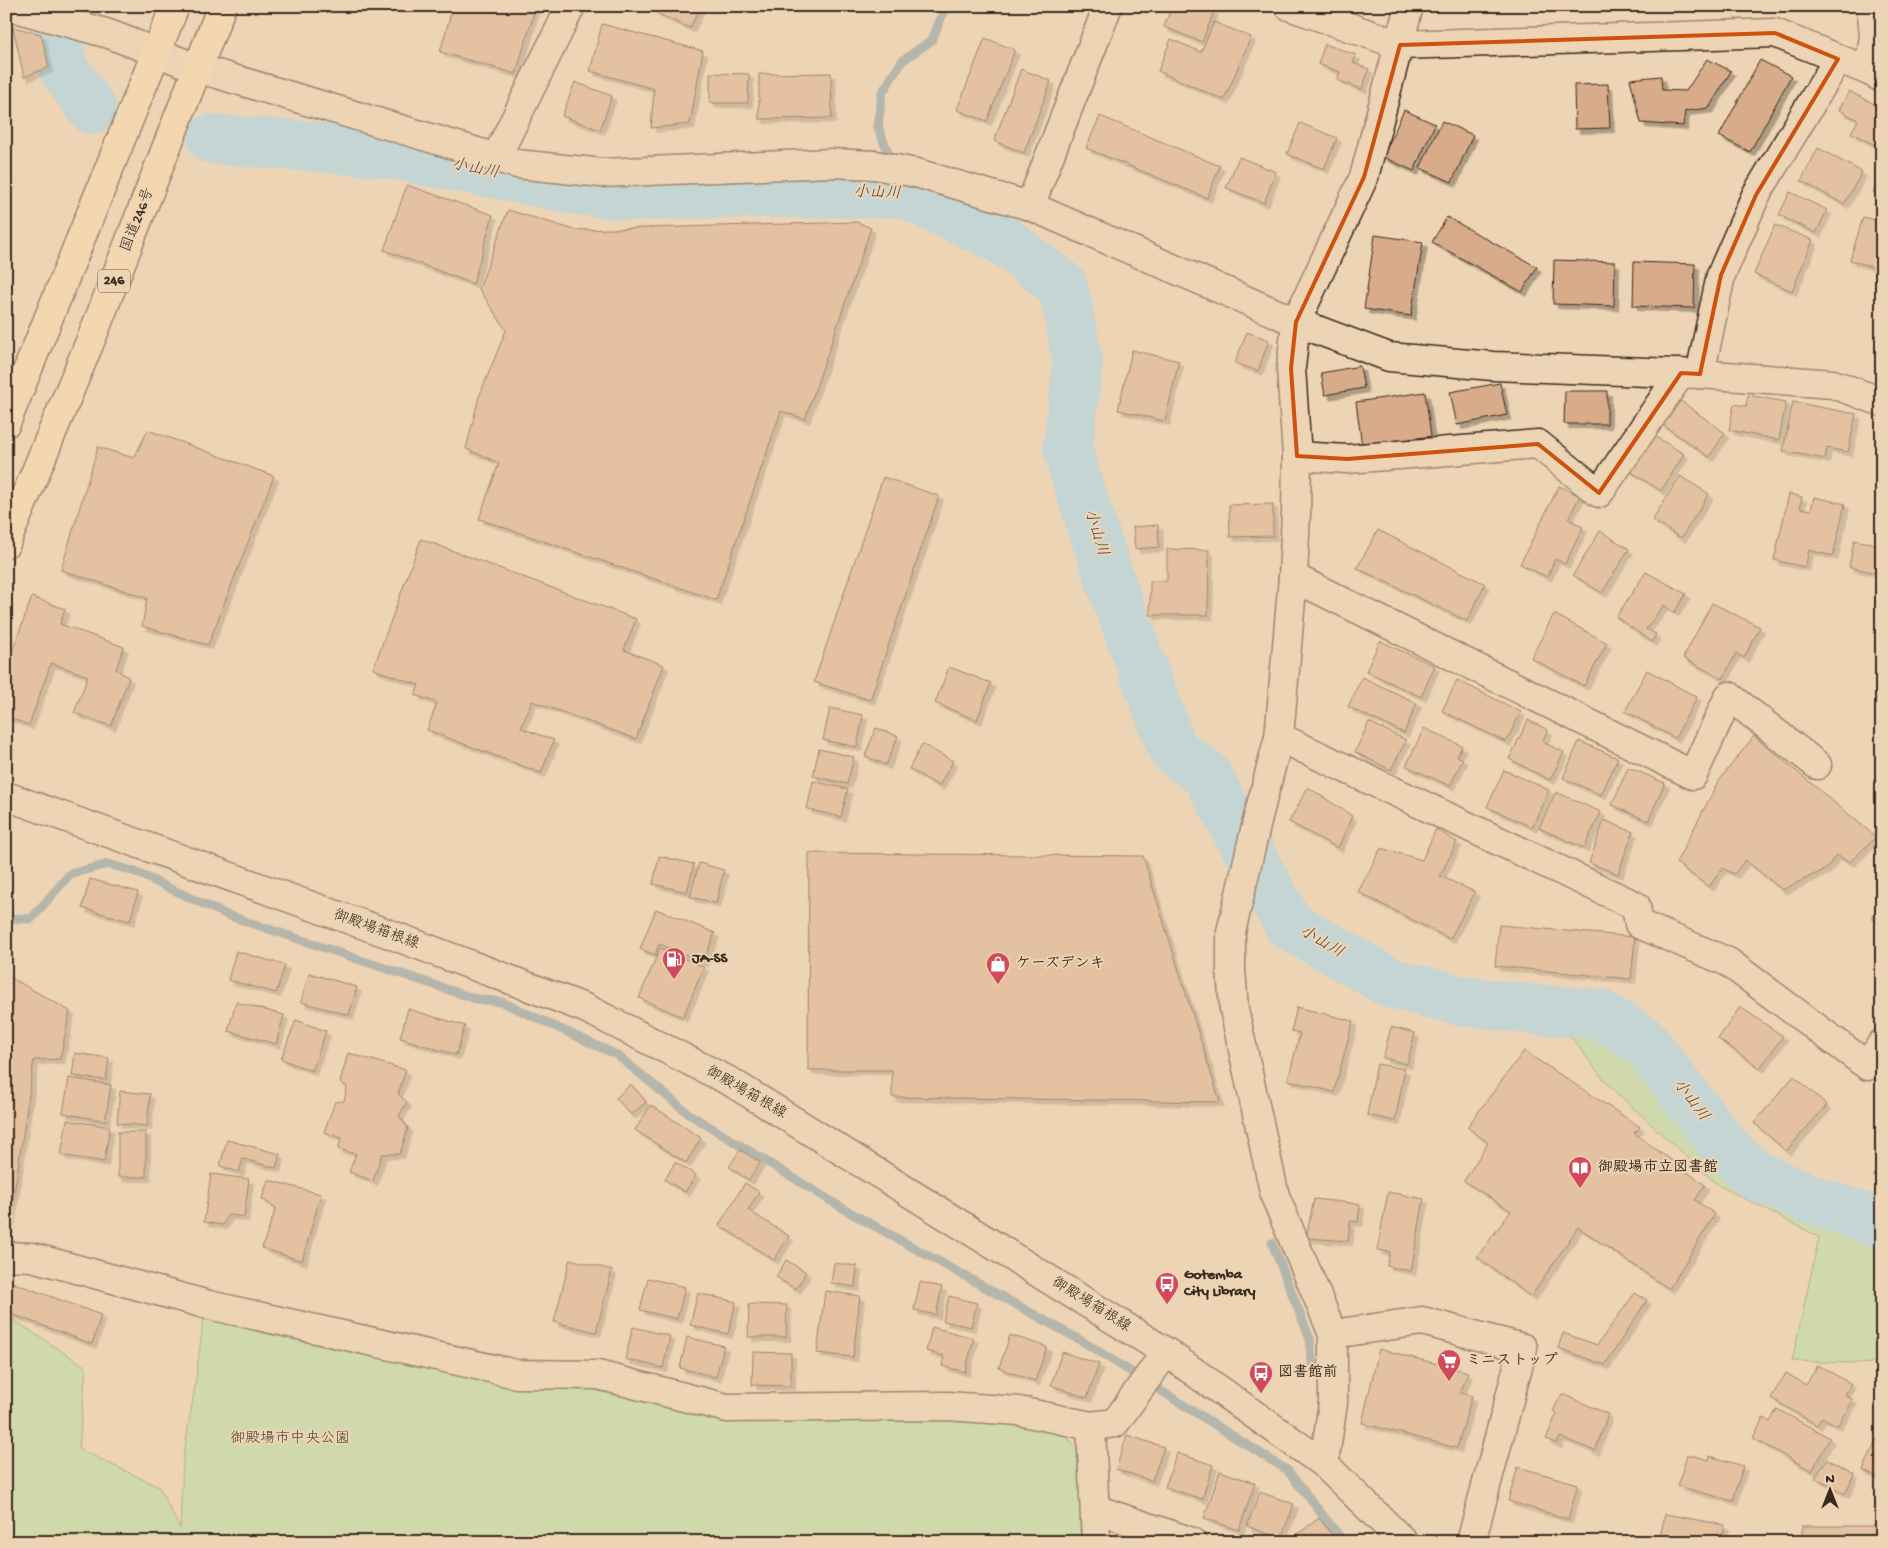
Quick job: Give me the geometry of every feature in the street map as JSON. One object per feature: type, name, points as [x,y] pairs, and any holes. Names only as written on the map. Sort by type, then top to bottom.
[{"type":"highway","points":[[8,414],[175,6]]},
{"type":"highway","name":"国道246号","points":[[6,543],[92,337],[222,6]]},
{"type":"street","points":[[496,158],[570,6]]},
{"type":"street","points":[[1030,206],[1108,6]]},
{"type":"street","points":[[1288,6],[1400,46],[1775,33],[1875,75],[1871,6]]},
{"type":"street","points":[[1324,1464],[1333,1403],[1333,1334],[1275,1196],[1234,1001],[1231,932],[1279,737],[1293,577],[1298,456],[1291,368],[1296,322],[1364,177],[1409,6]]},
{"type":"street","points":[[21,10],[109,34],[197,68],[517,164],[602,173],[832,163],[876,165],[916,173],[1030,206],[1296,322],[1389,357],[1493,366],[1691,373],[1833,384],[1882,402]]},
{"type":"street","points":[[1298,456],[1348,459],[1538,444],[1599,493],[1691,373],[1724,266],[1756,195],[1838,59]]},
{"type":"street","points":[[1293,577],[1693,776],[1729,696],[1817,765]]},
{"type":"street","points":[[1279,737],[1636,906],[1639,924],[1728,962],[1868,1066],[1882,1043]]},
{"type":"street","name":"御殿場箱根線","points":[[6,796],[392,935],[586,1008],[731,1082],[1166,1352],[1324,1464],[1404,1542]]},
{"type":"street","points":[[6,1256],[32,1257],[209,1304],[516,1374],[598,1375],[727,1408],[947,1406],[1019,1411],[1091,1426],[1115,1423],[1166,1352]]},
{"type":"street","points":[[1333,1334],[1422,1321],[1523,1348],[1471,1542]]},
{"type":"street","points":[[1091,1426],[1096,1542]]},
{"type":"street","points":[[1095,1509],[1192,1542]]},
{"type":"highlighted area","points":[[1775,33],[1838,59],[1756,195],[1721,275],[1700,374],[1681,373],[1599,493],[1538,444],[1347,459],[1297,456],[1291,368],[1296,322],[1364,177],[1400,45]]},
{"type":"green space","points":[[1389,965],[1536,991],[1645,1020],[1769,1173],[1882,1208],[1882,1364],[1792,1361],[1819,1237],[1718,1185],[1607,1084],[1572,1038]]},
{"type":"green space","name":"御殿場市中央公園","points":[[204,1314],[502,1383],[589,1389],[660,1404],[953,1417],[1060,1427],[1076,1448],[1087,1488],[1080,1518],[1080,1542],[6,1542],[6,1315],[86,1367],[79,1449],[159,1487],[180,1529],[183,1459]]},
{"type":"building","points":[[453,6],[527,6],[535,9],[516,74],[440,52]]},
{"type":"building","points":[[660,6],[701,6],[690,28],[656,13]]},
{"type":"building","points":[[1172,6],[1203,6],[1214,11],[1202,42],[1164,27]]},
{"type":"building","points":[[1214,22],[1251,37],[1224,100],[1158,71],[1171,39],[1201,52]]},
{"type":"building","points":[[602,24],[703,51],[690,124],[651,128],[654,89],[590,71]]},
{"type":"building","points":[[13,27],[41,34],[49,67],[24,77]]},
{"type":"building","points":[[985,38],[1015,50],[987,121],[957,110]]},
{"type":"building","points":[[1325,44],[1356,55],[1353,63],[1369,69],[1362,89],[1337,80],[1340,72],[1318,64]]},
{"type":"building","points":[[1707,59],[1731,71],[1709,108],[1685,111],[1683,126],[1641,123],[1630,79],[1661,76],[1662,90],[1686,91]]},
{"type":"building","points":[[1760,60],[1791,76],[1750,152],[1719,136]]},
{"type":"building","points":[[1021,69],[1051,81],[1024,153],[994,141]]},
{"type":"building","points":[[710,73],[749,74],[748,103],[710,103]]},
{"type":"building","points":[[831,73],[832,118],[759,119],[759,74]]},
{"type":"building","points":[[575,82],[612,96],[600,130],[562,116]]},
{"type":"building","points":[[1608,84],[1610,128],[1575,129],[1574,85]]},
{"type":"building","points":[[1849,91],[1882,108],[1882,141],[1879,147],[1851,133],[1858,120],[1839,110]]},
{"type":"building","points":[[1404,110],[1435,124],[1414,171],[1383,157]]},
{"type":"building","points":[[1100,116],[1220,166],[1207,198],[1086,148]]},
{"type":"building","points":[[1442,121],[1473,135],[1452,182],[1420,168]]},
{"type":"building","points":[[1300,123],[1337,138],[1324,169],[1287,154]]},
{"type":"building","points":[[1818,148],[1862,172],[1844,204],[1801,181]]},
{"type":"building","points":[[1239,157],[1276,172],[1264,203],[1226,188]]},
{"type":"building","points":[[1882,169],[1882,196],[1873,192]]},
{"type":"building","points":[[407,185],[493,215],[473,284],[384,250]]},
{"type":"building","points":[[1790,192],[1827,210],[1816,233],[1779,215]]},
{"type":"building","points":[[508,210],[575,230],[857,222],[871,228],[805,419],[781,411],[716,600],[479,519],[499,463],[466,449],[479,397],[506,330],[479,289]]},
{"type":"building","points":[[1447,217],[1537,267],[1522,292],[1432,242]]},
{"type":"building","points":[[1863,217],[1882,222],[1882,270],[1850,260]]},
{"type":"building","points":[[1775,225],[1813,240],[1792,291],[1754,274]]},
{"type":"building","points":[[1375,235],[1423,242],[1411,316],[1364,309]]},
{"type":"building","points":[[1554,260],[1615,262],[1614,306],[1553,304]]},
{"type":"building","points":[[1634,262],[1695,264],[1694,308],[1633,306]]},
{"type":"building","points":[[1247,332],[1269,340],[1258,371],[1235,363]]},
{"type":"building","points":[[1132,350],[1179,361],[1165,421],[1118,410]]},
{"type":"building","points":[[1360,366],[1364,388],[1325,395],[1321,373]]},
{"type":"building","points":[[1500,383],[1507,415],[1457,425],[1450,392]]},
{"type":"building","points":[[1565,391],[1607,391],[1607,424],[1564,424]]},
{"type":"building","points":[[1425,392],[1431,436],[1362,446],[1356,402]]},
{"type":"building","points":[[1748,395],[1786,402],[1779,440],[1729,430],[1734,404],[1746,406]]},
{"type":"building","points":[[1678,399],[1725,433],[1709,457],[1660,423]]},
{"type":"building","points":[[1793,402],[1856,414],[1848,452],[1827,448],[1825,459],[1783,451]]},
{"type":"building","points":[[148,430],[274,476],[208,645],[142,626],[147,598],[61,570],[98,447],[134,458]]},
{"type":"building","points":[[1650,433],[1684,454],[1661,491],[1627,469]]},
{"type":"building","points":[[1680,476],[1709,494],[1681,538],[1652,520]]},
{"type":"building","points":[[883,477],[939,496],[870,700],[814,682]]},
{"type":"building","points":[[1559,486],[1580,496],[1568,519],[1583,527],[1565,564],[1555,559],[1547,577],[1520,564]]},
{"type":"building","points":[[1789,494],[1802,497],[1800,508],[1811,510],[1814,497],[1845,504],[1833,556],[1809,550],[1805,567],[1774,560]]},
{"type":"building","points":[[1273,504],[1273,536],[1230,537],[1229,505]]},
{"type":"building","points":[[1158,525],[1159,547],[1135,549],[1133,527]]},
{"type":"building","points":[[1378,530],[1485,584],[1467,621],[1357,568]]},
{"type":"building","points":[[1600,531],[1629,549],[1602,593],[1573,575]]},
{"type":"building","points":[[421,539],[636,619],[624,650],[664,665],[636,739],[532,701],[521,728],[554,740],[541,773],[427,730],[437,703],[415,695],[419,685],[373,669]]},
{"type":"building","points":[[1854,540],[1882,545],[1882,574],[1849,567]]},
{"type":"building","points":[[1167,549],[1209,550],[1208,615],[1150,615],[1150,581],[1167,581]]},
{"type":"building","points":[[1646,572],[1686,594],[1674,613],[1664,605],[1646,629],[1656,634],[1652,642],[1616,617]]},
{"type":"building","points":[[32,597],[65,609],[60,624],[124,647],[116,669],[129,678],[111,726],[74,713],[88,676],[51,663],[29,725],[6,717],[6,668]]},
{"type":"building","points":[[1712,603],[1760,627],[1744,658],[1736,653],[1723,679],[1683,658]]},
{"type":"building","points":[[1554,614],[1607,643],[1584,686],[1531,658]]},
{"type":"building","points":[[1380,641],[1435,666],[1421,697],[1366,671]]},
{"type":"building","points":[[949,667],[991,683],[977,720],[935,703]]},
{"type":"building","points":[[1647,670],[1697,697],[1675,738],[1625,711]]},
{"type":"building","points":[[1362,677],[1417,703],[1404,733],[1348,707]]},
{"type":"building","points":[[1457,680],[1521,712],[1506,742],[1442,711]]},
{"type":"building","points":[[830,708],[863,715],[857,747],[823,740]]},
{"type":"building","points":[[1528,720],[1548,730],[1542,742],[1564,752],[1550,780],[1509,759]]},
{"type":"building","points":[[1369,722],[1406,740],[1391,770],[1355,752]]},
{"type":"building","points":[[876,728],[898,736],[886,765],[865,756]]},
{"type":"building","points":[[1424,728],[1462,746],[1457,756],[1463,759],[1450,786],[1406,766]]},
{"type":"building","points":[[1754,736],[1876,837],[1850,862],[1836,855],[1826,869],[1782,890],[1745,860],[1734,874],[1722,868],[1709,887],[1676,863],[1718,782]]},
{"type":"building","points":[[1579,741],[1618,758],[1601,795],[1563,778]]},
{"type":"building","points":[[922,744],[953,761],[939,786],[909,769]]},
{"type":"building","points":[[819,749],[854,757],[847,784],[813,776]]},
{"type":"building","points":[[1628,767],[1665,783],[1648,821],[1612,805]]},
{"type":"building","points":[[1504,770],[1549,790],[1532,827],[1487,807]]},
{"type":"building","points":[[813,781],[848,789],[841,817],[807,809]]},
{"type":"building","points":[[1308,787],[1352,816],[1338,848],[1289,822]]},
{"type":"building","points":[[1556,792],[1601,812],[1584,848],[1539,828]]},
{"type":"building","points":[[1604,820],[1633,832],[1618,874],[1589,863]]},
{"type":"building","points":[[1436,829],[1457,842],[1440,876],[1475,892],[1450,939],[1358,892],[1381,848],[1422,860]]},
{"type":"building","points":[[809,853],[1143,856],[1220,1102],[892,1097],[892,1070],[808,1070]]},
{"type":"building","points":[[659,856],[694,864],[687,892],[653,884]]},
{"type":"building","points":[[699,863],[724,870],[716,903],[690,897]]},
{"type":"building","points":[[90,879],[138,892],[130,921],[82,908]]},
{"type":"building","points":[[1882,901],[1882,925],[1871,918]]},
{"type":"building","points":[[656,909],[715,933],[703,962],[659,944],[655,955],[640,949]]},
{"type":"building","points":[[1499,925],[1635,937],[1631,979],[1495,966]]},
{"type":"building","points":[[660,948],[704,967],[683,1017],[639,998]]},
{"type":"building","points":[[236,951],[285,965],[276,993],[228,980]]},
{"type":"building","points":[[309,973],[357,987],[349,1015],[301,1002]]},
{"type":"building","points":[[8,976],[70,1011],[60,1059],[34,1060],[9,1228],[6,1228],[6,987]]},
{"type":"building","points":[[236,1002],[284,1015],[276,1044],[228,1031]]},
{"type":"building","points":[[1297,1007],[1353,1021],[1334,1092],[1288,1080],[1300,1033],[1291,1031]]},
{"type":"building","points":[[1740,1007],[1783,1036],[1760,1068],[1718,1039]]},
{"type":"building","points":[[408,1009],[465,1026],[456,1055],[400,1038]]},
{"type":"building","points":[[296,1020],[326,1031],[312,1071],[281,1059]]},
{"type":"building","points":[[1391,1027],[1415,1033],[1407,1064],[1383,1058]]},
{"type":"building","points":[[1524,1051],[1640,1127],[1634,1133],[1705,1185],[1695,1200],[1715,1214],[1669,1289],[1578,1227],[1531,1297],[1477,1257],[1511,1211],[1464,1181],[1488,1143],[1467,1127]]},
{"type":"building","points":[[75,1053],[109,1058],[106,1080],[72,1076]]},
{"type":"building","points":[[348,1053],[406,1070],[398,1094],[407,1102],[399,1116],[408,1128],[400,1154],[382,1154],[373,1181],[349,1172],[356,1154],[338,1149],[342,1138],[324,1132],[335,1102],[344,1101],[347,1087],[340,1082]]},
{"type":"building","points":[[1377,1064],[1405,1069],[1395,1121],[1367,1115]]},
{"type":"building","points":[[1794,1076],[1827,1105],[1786,1151],[1754,1123]]},
{"type":"building","points":[[69,1078],[111,1085],[105,1121],[63,1113]]},
{"type":"building","points":[[631,1084],[646,1102],[631,1115],[616,1098]]},
{"type":"building","points":[[120,1091],[150,1094],[147,1126],[117,1123]]},
{"type":"building","points":[[651,1105],[701,1138],[686,1163],[635,1130]]},
{"type":"building","points":[[67,1120],[110,1127],[104,1162],[61,1155]]},
{"type":"building","points":[[118,1132],[146,1132],[146,1177],[118,1177]]},
{"type":"building","points":[[227,1140],[280,1154],[276,1168],[243,1159],[239,1172],[220,1166]]},
{"type":"building","points":[[740,1150],[760,1162],[749,1180],[729,1167]]},
{"type":"building","points":[[675,1162],[696,1175],[685,1192],[665,1180]]},
{"type":"building","points":[[211,1174],[249,1179],[244,1217],[228,1215],[223,1225],[204,1222]]},
{"type":"building","points":[[268,1180],[321,1194],[302,1261],[262,1248],[276,1208],[262,1199]]},
{"type":"building","points":[[745,1183],[759,1192],[748,1210],[789,1236],[774,1260],[719,1225]]},
{"type":"building","points":[[1388,1192],[1424,1199],[1411,1271],[1387,1266],[1390,1252],[1377,1250]]},
{"type":"building","points":[[1314,1199],[1360,1204],[1358,1222],[1350,1221],[1348,1241],[1306,1238]]},
{"type":"building","points":[[570,1259],[612,1270],[596,1332],[554,1322]]},
{"type":"building","points":[[786,1260],[806,1272],[796,1289],[776,1277]]},
{"type":"building","points":[[834,1263],[857,1266],[855,1287],[831,1283]]},
{"type":"building","points":[[648,1278],[685,1287],[677,1319],[640,1310]]},
{"type":"building","points":[[6,1280],[101,1315],[92,1344],[6,1312]]},
{"type":"building","points":[[920,1282],[942,1287],[936,1315],[914,1310]]},
{"type":"building","points":[[825,1291],[860,1296],[853,1357],[817,1353]]},
{"type":"building","points":[[698,1293],[736,1302],[728,1334],[690,1325]]},
{"type":"building","points":[[1635,1293],[1647,1300],[1605,1365],[1558,1348],[1563,1333],[1597,1345]]},
{"type":"building","points":[[949,1296],[977,1303],[971,1327],[943,1321]]},
{"type":"building","points":[[749,1304],[787,1305],[786,1337],[748,1337]]},
{"type":"building","points":[[633,1327],[670,1336],[663,1368],[625,1359]]},
{"type":"building","points":[[932,1327],[974,1338],[965,1372],[942,1366],[944,1356],[926,1351]]},
{"type":"building","points":[[1010,1335],[1047,1347],[1035,1381],[999,1368]]},
{"type":"building","points":[[687,1337],[724,1346],[716,1377],[680,1368]]},
{"type":"building","points":[[1379,1349],[1468,1372],[1460,1393],[1472,1396],[1457,1448],[1362,1423]]},
{"type":"building","points":[[753,1352],[791,1353],[791,1386],[752,1385]]},
{"type":"building","points":[[1062,1352],[1099,1364],[1087,1398],[1051,1385]]},
{"type":"building","points":[[1818,1365],[1851,1384],[1845,1395],[1853,1400],[1837,1426],[1822,1417],[1817,1425],[1771,1398],[1786,1373],[1806,1385]]},
{"type":"building","points":[[1562,1394],[1608,1414],[1595,1451],[1560,1437],[1557,1444],[1546,1439],[1557,1413],[1553,1411]]},
{"type":"building","points":[[1777,1409],[1830,1438],[1812,1471],[1753,1438],[1763,1418],[1770,1422]]},
{"type":"building","points":[[1127,1435],[1164,1447],[1152,1481],[1116,1469]]},
{"type":"building","points":[[1876,1440],[1882,1443],[1882,1479],[1863,1471]]},
{"type":"building","points":[[1177,1453],[1213,1465],[1202,1499],[1165,1487]]},
{"type":"building","points":[[1687,1454],[1709,1460],[1710,1456],[1743,1466],[1733,1501],[1678,1486]]},
{"type":"building","points":[[1827,1459],[1854,1474],[1845,1494],[1815,1478]]},
{"type":"building","points":[[1518,1467],[1578,1484],[1568,1519],[1508,1501]]},
{"type":"building","points":[[1220,1471],[1255,1483],[1239,1530],[1204,1518]]},
{"type":"building","points":[[1260,1492],[1294,1504],[1281,1539],[1247,1526]]},
{"type":"building","points":[[1665,1514],[1725,1525],[1721,1542],[1659,1542]]},
{"type":"building","points":[[1319,1518],[1337,1542],[1291,1542],[1290,1540]]},
{"type":"building","points":[[1802,1526],[1882,1526],[1882,1542],[1802,1542]]},
{"type":"waterway","name":"小山川","points":[[50,6],[63,68],[92,109]]},
{"type":"waterway","points":[[904,193],[878,127],[882,93],[902,61],[932,40],[946,6]]},
{"type":"waterway","name":"小山川","points":[[212,139],[381,152],[579,190],[629,196],[748,193],[904,193],[1003,240],[1063,286],[1078,362],[1068,447],[1077,481],[1111,583],[1173,750],[1206,774],[1289,925],[1391,983],[1457,1000],[1527,1009],[1599,1014],[1644,1041],[1727,1149],[1756,1176],[1810,1199],[1882,1224]]},
{"type":"waterway","points":[[6,918],[31,919],[70,874],[108,864],[133,871],[227,915],[476,999],[502,1002],[617,1055],[689,1114],[844,1209],[1082,1341],[1287,1470],[1344,1542]]},
{"type":"waterway","points":[[1272,1243],[1310,1339],[1313,1373]]},
{"type":"place","name":"JA-SS","points":[[674,980]]},
{"type":"place","name":"ケーズデンキ","points":[[998,985]]},
{"type":"place","name":"御殿場市立図書館","points":[[1580,1189]]},
{"type":"place","name":"Gotemba City Library","points":[[1167,1305]]},
{"type":"place","name":"ミニストップ","points":[[1449,1382]]},
{"type":"place","name":"図書館前","points":[[1261,1394]]}]
